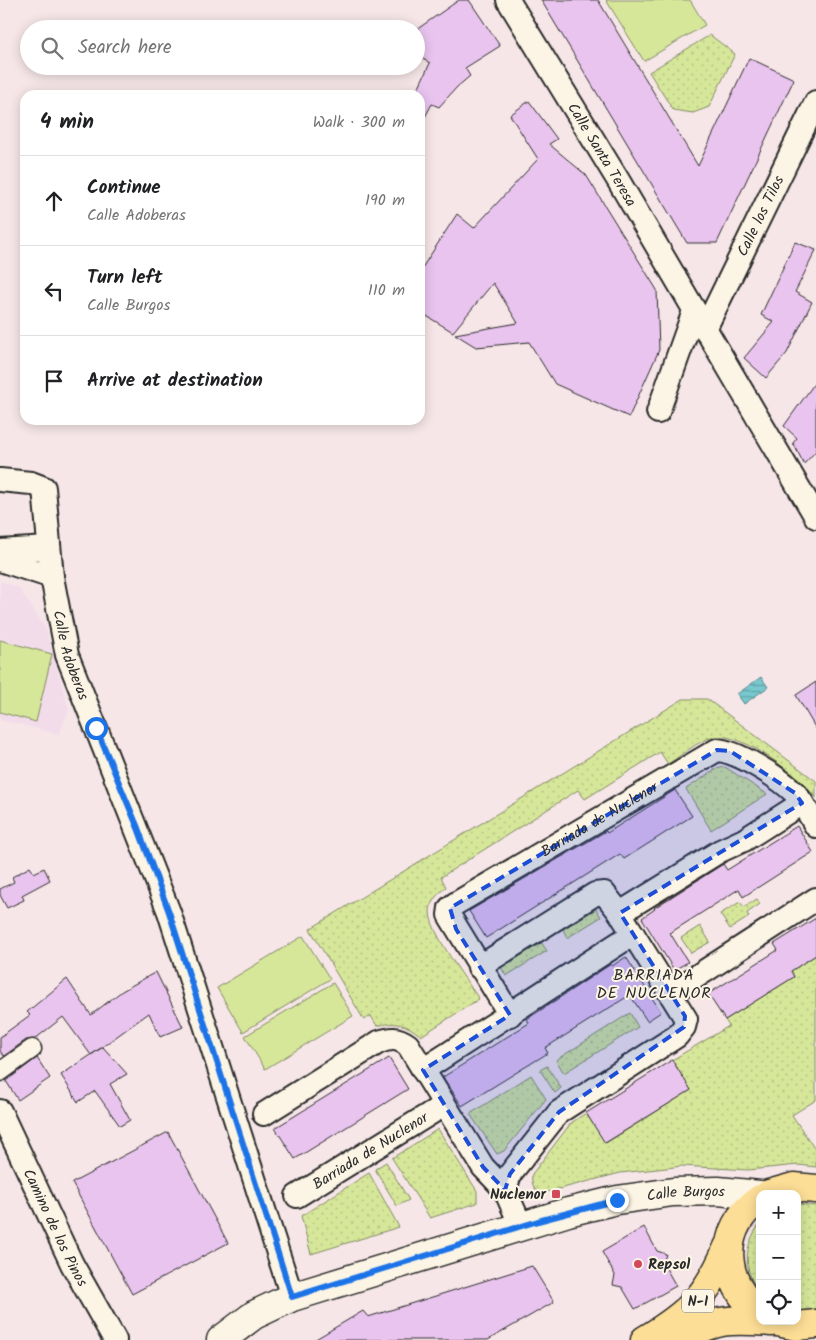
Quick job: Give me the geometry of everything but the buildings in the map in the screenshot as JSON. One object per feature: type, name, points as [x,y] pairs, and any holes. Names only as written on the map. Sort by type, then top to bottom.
[{"type":"highway","points":[[783,1190],[794,1187],[816,1189]]},
{"type":"highway","name":"N-I","points":[[645,1340],[678,1319],[707,1291],[742,1215],[756,1203]]},
{"type":"highway","name":"N-I","points":[[730,1243],[729,1260],[735,1284],[749,1305],[756,1310]]},
{"type":"highway","name":"N-I","points":[[678,1340],[715,1322],[733,1319],[756,1319]]},
{"type":"highway","name":"N-I","points":[[793,1325],[816,1324]]},
{"type":"main road","name":"Calle Burgos","points":[[221,1340],[254,1315],[292,1297],[576,1210],[649,1195],[718,1191],[756,1195]]},
{"type":"main road","points":[[813,1340],[816,1328]]},
{"type":"street","name":"Calle Santa Teresa","points":[[508,0],[618,180],[816,517]]},
{"type":"street","name":"Calle los Tilos","points":[[700,320],[816,102]]},
{"type":"street","points":[[658,412],[700,320]]},
{"type":"street","name":"Calle Adoberas","points":[[0,480],[44,488],[48,548],[67,655],[169,912],[292,1297]]},
{"type":"street","points":[[0,551],[48,548]]},
{"type":"street","points":[[0,560],[52,577]]},
{"type":"street","name":"Barriada de Nuclenor","points":[[510,1015],[449,915],[450,908],[717,750],[730,751],[795,793],[816,826]]},
{"type":"street","points":[[620,913],[720,851],[744,840],[802,803]]},
{"type":"street","points":[[479,967],[598,893],[607,896],[620,913],[686,1019],[684,1027],[677,1036],[559,1112],[510,1174],[505,1190]]},
{"type":"street","points":[[671,993],[816,899]]},
{"type":"street","points":[[424,1070],[633,934]]},
{"type":"street","name":"Barriada de Nuclenor","points":[[264,1114],[386,1040],[394,1038],[408,1044],[483,1168],[505,1190],[521,1226]]},
{"type":"street","points":[[0,1072],[32,1049]]},
{"type":"street","name":"Barriada de Nuclenor","points":[[297,1196],[444,1105]]},
{"type":"street","name":"Camino de los Pinos","points":[[0,1112],[72,1264],[114,1340]]},
{"type":"highlighted area","points":[[717,750],[730,751],[795,793],[802,803],[620,913],[685,1016],[684,1027],[559,1112],[510,1174],[505,1190],[483,1167],[423,1070],[510,1015],[456,929],[450,908]]},
{"type":"shaded area","points":[[0,581],[19,588],[46,629],[69,710],[59,734],[0,720]]},
{"type":"green space","points":[[606,0],[690,0],[705,25],[644,61]]},
{"type":"green space","points":[[710,35],[735,54],[709,107],[693,113],[673,110],[649,72]]},
{"type":"green space","points":[[0,640],[52,654],[36,722],[0,712]]},
{"type":"green space","points":[[683,699],[707,699],[816,781],[816,798],[784,767],[754,748],[726,737],[714,737],[702,741],[668,764],[660,752],[585,799],[578,790],[441,877],[446,887],[431,904],[432,921],[442,944],[479,999],[421,1036],[406,1026],[390,1024],[377,1026],[371,1016],[364,1020],[310,929]]},
{"type":"green space","points":[[725,767],[767,794],[711,830],[686,789],[716,769]]},
{"type":"green space","points":[[757,899],[760,904],[747,913],[749,917],[730,929],[720,914],[740,902],[744,907]]},
{"type":"green space","points":[[596,909],[601,917],[567,938],[563,929]]},
{"type":"green space","points":[[700,926],[710,942],[691,953],[681,938]]},
{"type":"green space","points":[[303,936],[330,979],[243,1032],[217,988]]},
{"type":"green space","points":[[541,942],[547,951],[506,976],[501,967]]},
{"type":"green space","points":[[816,955],[816,1100],[792,1115],[816,1151],[816,1167],[798,1165],[748,1170],[682,1166],[620,1173],[540,1194],[536,1190],[532,1183],[532,1174],[571,1123],[586,1113],[606,1143],[691,1090],[672,1060],[729,1026],[725,1020],[794,977],[791,971]]},
{"type":"green space","points":[[333,983],[353,1016],[265,1069],[245,1036]]},
{"type":"green space","points":[[630,1013],[638,1027],[564,1073],[556,1060]]},
{"type":"green space","points":[[547,1066],[561,1088],[555,1093],[540,1070]]},
{"type":"green space","points":[[531,1075],[546,1099],[504,1151],[497,1154],[470,1114]]},
{"type":"green space","points":[[438,1129],[477,1191],[477,1203],[430,1218],[392,1158]]},
{"type":"green space","points":[[386,1162],[409,1200],[397,1206],[375,1169]]},
{"type":"green space","points":[[369,1173],[399,1227],[311,1254],[301,1216]]},
{"type":"green space","points":[[801,1204],[816,1206],[816,1311],[801,1313]]},
{"type":"green space","points":[[756,1229],[756,1288],[750,1276],[747,1258],[750,1241]]},
{"type":"water","points":[[761,677],[768,687],[744,704],[737,694]]},
{"type":"place","name":"Nuclenor","points":[[556,1194]]},
{"type":"place","name":"Repsol","points":[[638,1264]]},
{"type":"district","name":"BARRIADA DE NUCLENOR","points":[[654,983]]},
{"type":"route","points":[[96,728],[138,828],[169,912],[292,1297],[568,1212],[617,1200]]}]
